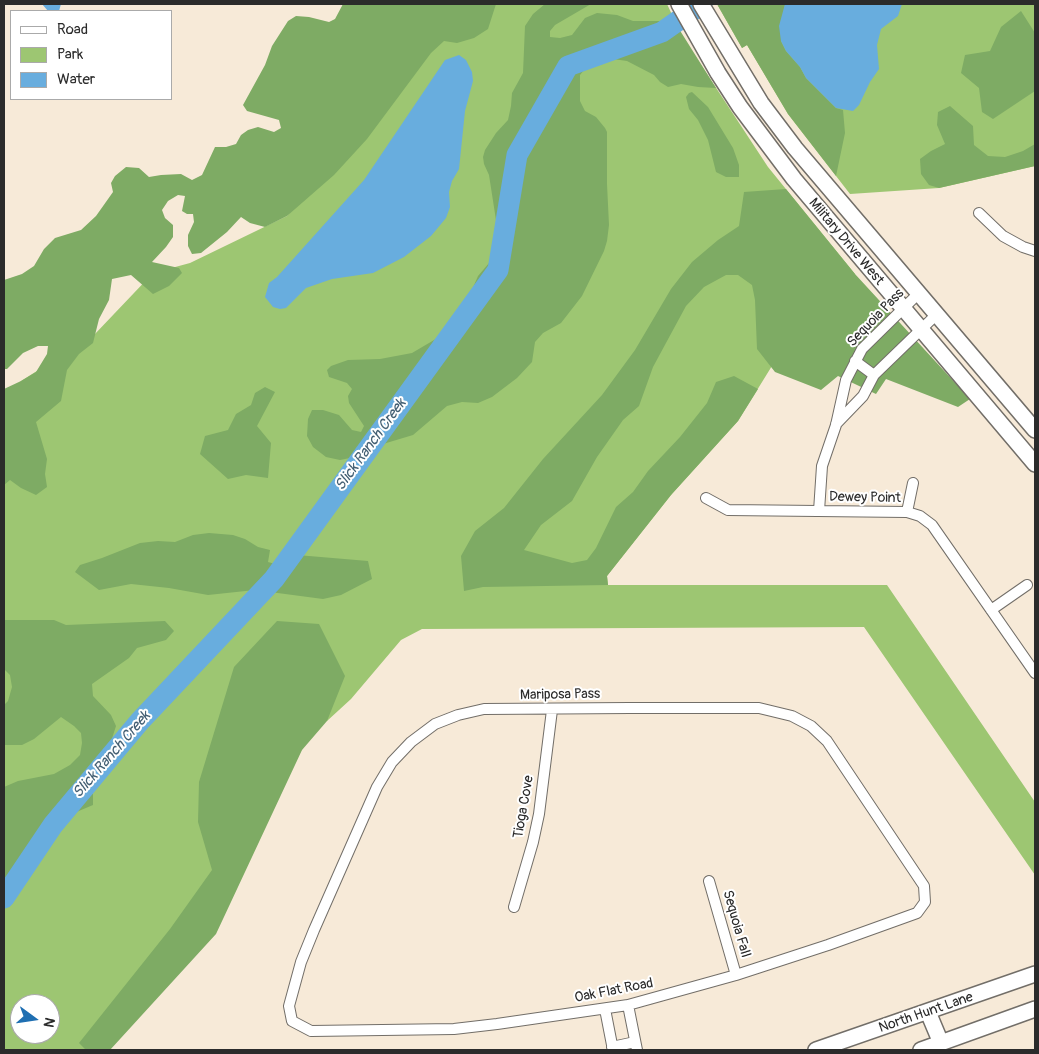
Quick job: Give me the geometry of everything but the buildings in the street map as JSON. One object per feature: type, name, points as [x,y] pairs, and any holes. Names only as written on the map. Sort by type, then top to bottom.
[{"type":"main road","name":"Military Drive West","points":[[679,4],[718,73],[740,107],[794,179],[1035,464]]},
{"type":"main road","name":"Military Drive West","points":[[701,4],[761,103],[795,148],[1035,430]]},
{"type":"main road","name":"North Hunt Lane","points":[[816,1050],[1035,974]]},
{"type":"main road","points":[[921,1050],[1035,1009]]},
{"type":"main road","points":[[928,1012],[941,1043]]},
{"type":"street","points":[[979,213],[1003,236],[1035,251]]},
{"type":"street","name":"Sequoia Pass","points":[[819,511],[822,466],[836,425],[846,380],[862,349],[918,294]]},
{"type":"street","name":"Sequoia Pass","points":[[836,425],[863,396],[874,375],[936,315]]},
{"type":"street","name":"Sequoia Pass","points":[[855,361],[874,375]]},
{"type":"street","points":[[907,512],[913,483]]},
{"type":"street","name":"Dewey Point","points":[[706,498],[728,510],[907,512],[920,516],[932,524],[1035,674]]},
{"type":"street","points":[[991,610],[1027,585]]},
{"type":"street","name":"Mariposa Pass","points":[[292,1021],[289,1006],[301,962],[377,787],[392,762],[411,742],[434,724],[458,715],[484,709],[758,708],[792,716],[811,726],[827,741],[924,886],[925,902]]},
{"type":"street","name":"Tioga Cove","points":[[514,907],[539,814],[552,710]]},
{"type":"street","name":"Sequoia Fall","points":[[709,881],[736,975]]},
{"type":"street","name":"Oak Flat Road","points":[[292,1021],[310,1031],[454,1029],[628,1005],[736,975],[828,945],[916,913],[925,902]]},
{"type":"street","points":[[605,1009],[613,1048],[636,1046],[628,1005]]},
{"type":"green space","points":[[343,4],[496,4],[488,29],[474,38],[457,43],[444,41],[431,53],[367,139],[334,175],[287,216],[265,227],[250,223],[241,217],[227,232],[201,253],[192,254],[188,246],[188,235],[194,222],[193,214],[187,214],[182,211],[185,196],[178,195],[168,201],[162,210],[165,218],[173,225],[173,237],[152,262],[179,268],[182,273],[169,286],[153,294],[131,275],[112,279],[109,300],[99,319],[93,343],[79,354],[67,370],[61,401],[36,422],[47,459],[45,474],[47,487],[36,495],[10,480],[4,485],[4,389],[36,372],[47,354],[48,346],[38,346],[23,353],[7,369],[4,369],[4,280],[22,274],[34,266],[44,249],[55,238],[81,230],[96,216],[113,192],[111,183],[115,176],[126,167],[139,168],[149,177],[181,174],[192,180],[202,175],[215,147],[226,147],[236,144],[241,135],[248,130],[258,127],[274,132],[281,128],[279,120],[247,111],[243,105],[265,65],[272,46],[288,21],[296,16],[329,22],[335,19]]},
{"type":"green space","points":[[464,4],[667,4],[682,36],[768,167],[855,274],[775,361],[738,421],[671,495],[607,576],[608,585],[887,585],[1035,802],[1035,875],[864,627],[422,629],[401,640],[351,699],[327,721],[322,718],[110,1050],[4,1050],[4,404],[21,381],[94,335],[153,273],[190,263],[287,216]]},
{"type":"green space","points":[[545,4],[591,4],[555,25],[550,31],[550,37],[560,38],[572,35],[585,18],[597,13],[617,15],[633,21],[674,21],[716,88],[681,84],[668,87],[654,75],[627,61],[613,59],[588,65],[580,75],[580,101],[585,111],[596,117],[607,132],[609,225],[604,251],[582,296],[561,323],[543,333],[535,342],[532,362],[517,378],[492,397],[478,403],[462,402],[447,406],[413,435],[373,447],[355,457],[340,460],[326,457],[313,447],[307,436],[308,419],[312,410],[323,410],[339,415],[352,430],[361,432],[364,426],[349,403],[348,396],[352,389],[347,383],[329,377],[327,370],[331,366],[348,360],[380,359],[412,353],[446,333],[460,318],[478,276],[495,256],[499,246],[498,233],[489,175],[483,157],[485,150],[496,133],[508,120],[512,93],[523,73],[525,26],[533,14]]},
{"type":"green space","points":[[717,4],[1035,4],[1035,166],[939,188],[850,194],[788,114],[747,45],[742,48]]},
{"type":"green space","points":[[717,4],[785,4],[781,41],[786,51],[800,67],[806,78],[836,108],[843,110],[845,133],[836,176],[788,114],[747,45],[742,48]]},
{"type":"green space","points":[[1021,11],[1035,33],[1035,91],[993,119],[982,112],[979,88],[961,73],[965,55],[990,51],[1001,27]]},
{"type":"green space","points":[[692,92],[708,107],[733,148],[739,165],[739,177],[726,177],[716,172],[708,140],[698,120],[689,109],[686,97]]},
{"type":"green space","points":[[950,106],[973,126],[974,145],[988,156],[1005,157],[1023,151],[1035,144],[1035,166],[939,188],[929,185],[921,174],[920,159],[945,144],[937,125],[938,112]]},
{"type":"green space","points":[[786,189],[855,274],[970,399],[958,407],[886,379],[876,394],[838,376],[821,390],[775,372],[757,349],[755,300],[752,285],[738,275],[726,275],[704,287],[686,306],[653,367],[639,406],[623,420],[597,457],[572,501],[541,525],[524,550],[572,563],[587,560],[596,548],[616,507],[633,492],[648,471],[680,437],[707,403],[716,382],[734,376],[758,389],[738,421],[671,495],[607,576],[608,585],[483,587],[464,591],[461,556],[475,531],[504,508],[543,459],[602,395],[635,350],[671,289],[692,262],[718,240],[739,226],[744,192]]},
{"type":"green space","points":[[265,387],[275,392],[257,426],[271,443],[268,478],[246,475],[228,479],[200,454],[205,436],[228,430],[236,414],[251,405],[255,393]]},
{"type":"green space","points":[[209,533],[233,535],[245,539],[258,547],[270,550],[268,562],[286,567],[297,555],[368,561],[372,579],[341,595],[323,599],[255,590],[208,595],[131,584],[99,590],[75,572],[80,565],[140,543],[175,542],[193,535]]},
{"type":"green space","points":[[4,620],[54,620],[66,625],[165,621],[174,631],[166,640],[137,648],[129,658],[92,684],[93,696],[111,715],[116,726],[107,754],[93,784],[93,805],[62,818],[45,850],[21,888],[4,906],[4,787],[18,781],[54,774],[70,765],[80,755],[82,743],[81,733],[61,717],[34,739],[22,745],[4,745],[4,705],[8,701],[12,687],[10,675],[4,669]]},
{"type":"green space","points":[[277,621],[319,624],[345,676],[327,721],[302,750],[216,934],[110,1050],[86,1050],[79,1043],[170,929],[212,870],[198,822],[199,782],[234,667]]},
{"type":"water","points":[[42,4],[61,4],[59,10],[47,10]]},
{"type":"water","points":[[785,4],[902,4],[898,16],[881,29],[877,45],[879,69],[870,82],[859,105],[853,111],[836,108],[806,78],[800,67],[786,51],[781,41],[779,26]]},
{"type":"water","points":[[459,55],[466,60],[472,72],[473,81],[465,111],[459,169],[452,181],[449,192],[450,207],[446,218],[431,236],[404,257],[373,273],[332,279],[306,288],[286,308],[273,307],[265,297],[269,283],[277,277],[364,180],[445,60]]},
{"type":"waterway","name":"Slick Ranch Creek","points":[[4,898],[53,825],[140,721],[274,579],[498,270],[517,155],[568,66],[662,32],[702,4]]}]
